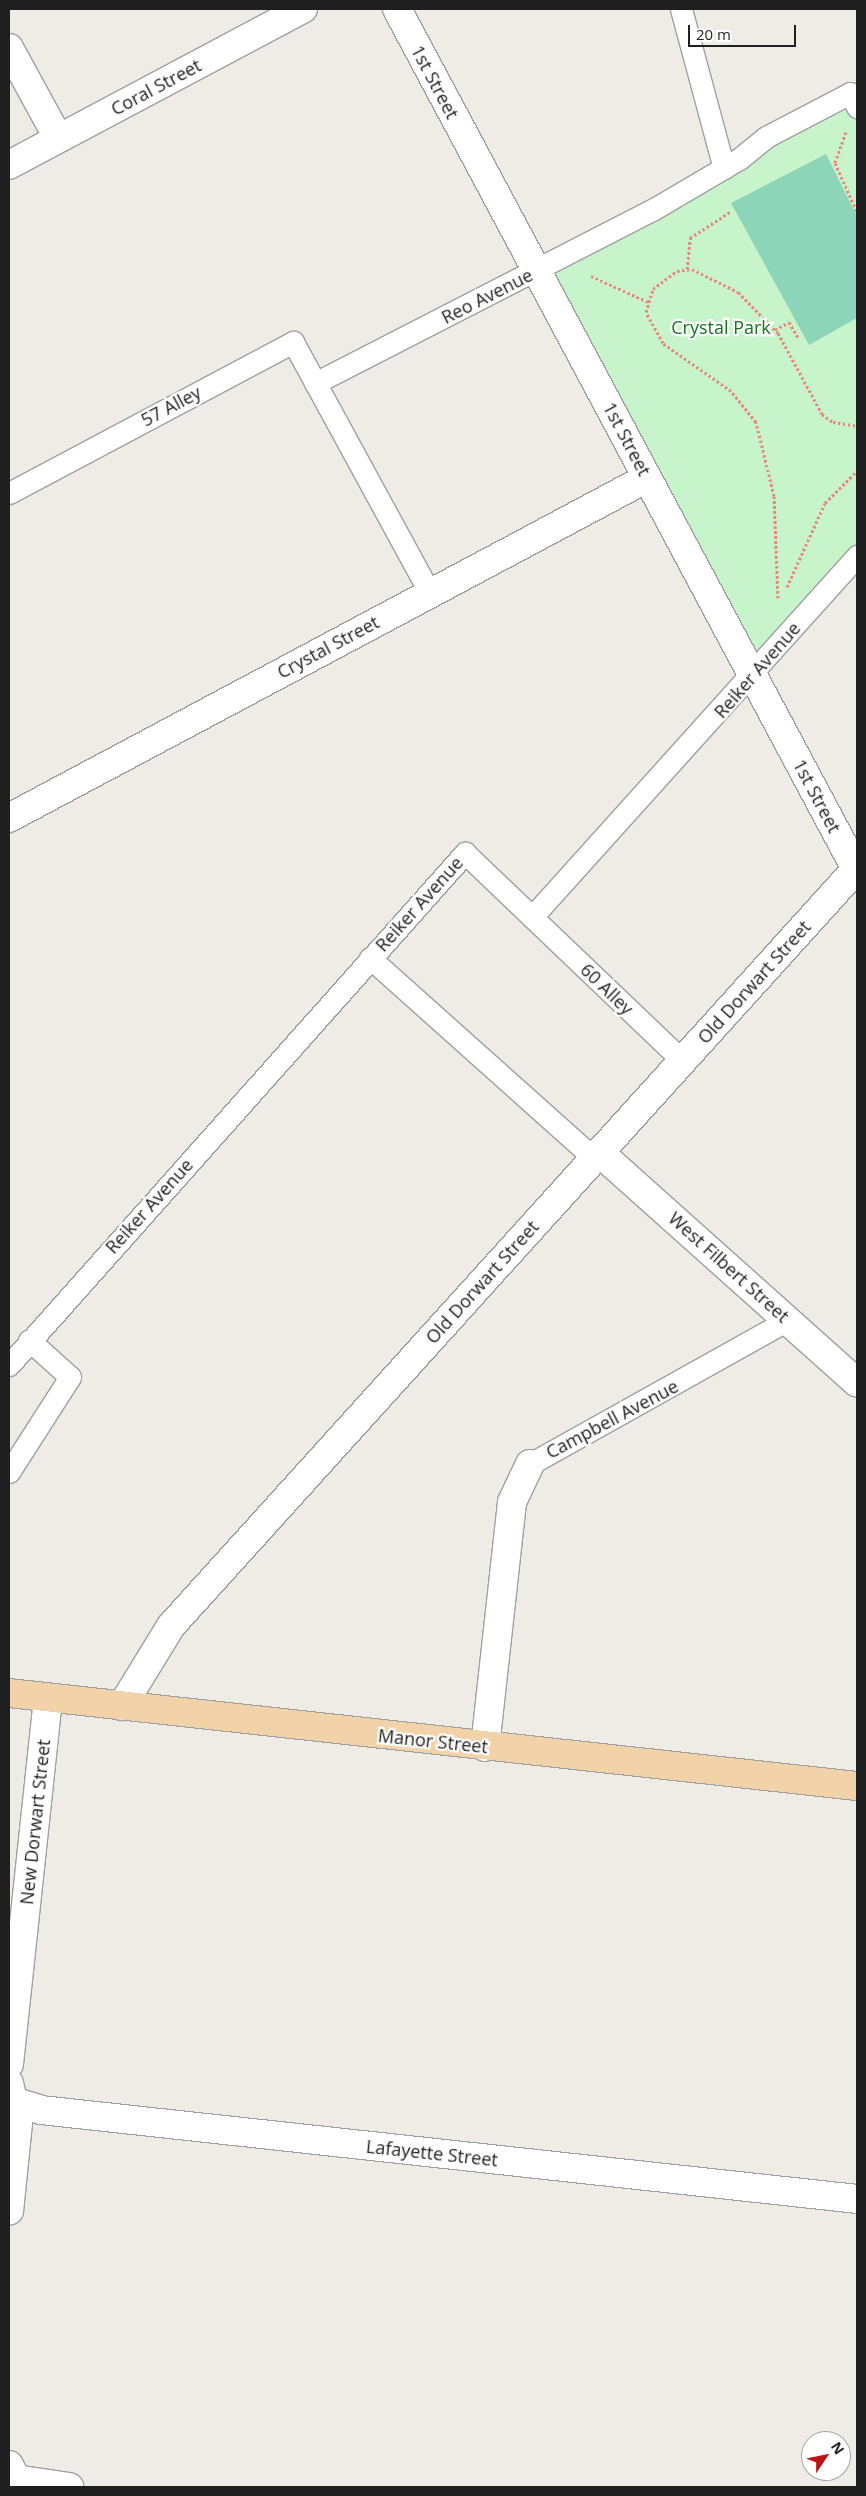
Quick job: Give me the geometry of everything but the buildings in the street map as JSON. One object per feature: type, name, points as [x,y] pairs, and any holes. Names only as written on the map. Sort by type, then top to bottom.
[{"type":"main road","name":"Manor Street","points":[[9,1693],[48,1700],[122,1706],[857,1786]]},
{"type":"street","name":"Coral Street","points":[[9,165],[303,9]]},
{"type":"street","name":"1st Street","points":[[396,9],[857,869]]},
{"type":"street","points":[[9,48],[58,138]]},
{"type":"street","name":"Crystal Street","points":[[9,818],[647,478]]},
{"type":"street","name":"Old Dorwart Street","points":[[122,1706],[171,1626],[857,869]]},
{"type":"street","name":"West Filbert Street","points":[[597,1155],[788,1320],[857,1383]]},
{"type":"street","name":"Campbell Avenue","points":[[485,1747],[512,1502],[530,1464]]},
{"type":"street","name":"New Dorwart Street","points":[[9,2064],[48,1700]]},
{"type":"street","points":[[9,2211],[18,2123],[10,2095]]},
{"type":"street","name":"Lafayette Street","points":[[10,2095],[42,2110],[857,2199]]},
{"type":"street","points":[[14,2478],[70,2487]]},
{"type":"lane","points":[[681,9],[724,168]]},
{"type":"lane","name":"Reo Avenue","points":[[315,382],[538,271],[724,168],[766,137],[854,103]]},
{"type":"lane","name":"57 Alley","points":[[9,493],[293,342],[315,382]]},
{"type":"lane","points":[[315,382],[430,592]]},
{"type":"lane","name":"Reiker Avenue","points":[[9,1365],[29,1340],[466,853],[532,916],[733,699],[751,673],[857,556]]},
{"type":"lane","name":"60 Alley","points":[[532,916],[683,1061]]},
{"type":"lane","points":[[370,958],[597,1155]]},
{"type":"lane","name":"Campbell Avenue","points":[[530,1464],[788,1320]]},
{"type":"lane","points":[[9,1472],[70,1377],[29,1340]]},
{"type":"path","points":[[854,103],[835,162],[857,212]]},
{"type":"path","points":[[687,269],[690,238],[730,212]]},
{"type":"path","points":[[857,426],[833,422],[822,414],[775,330],[738,292],[705,272],[687,269],[662,279],[648,302],[650,323],[669,350],[730,391],[756,422],[774,496],[778,606],[825,503],[857,471]]},
{"type":"path","points":[[538,271],[598,276],[648,302]]},
{"type":"path","points":[[775,330],[789,322],[799,340]]},
{"type":"green space","name":"Crystal Park","points":[[850,93],[857,107],[857,556],[751,673],[538,271]]},
{"type":"green space","points":[[826,154],[857,216],[857,318],[809,345],[731,203]]}]
